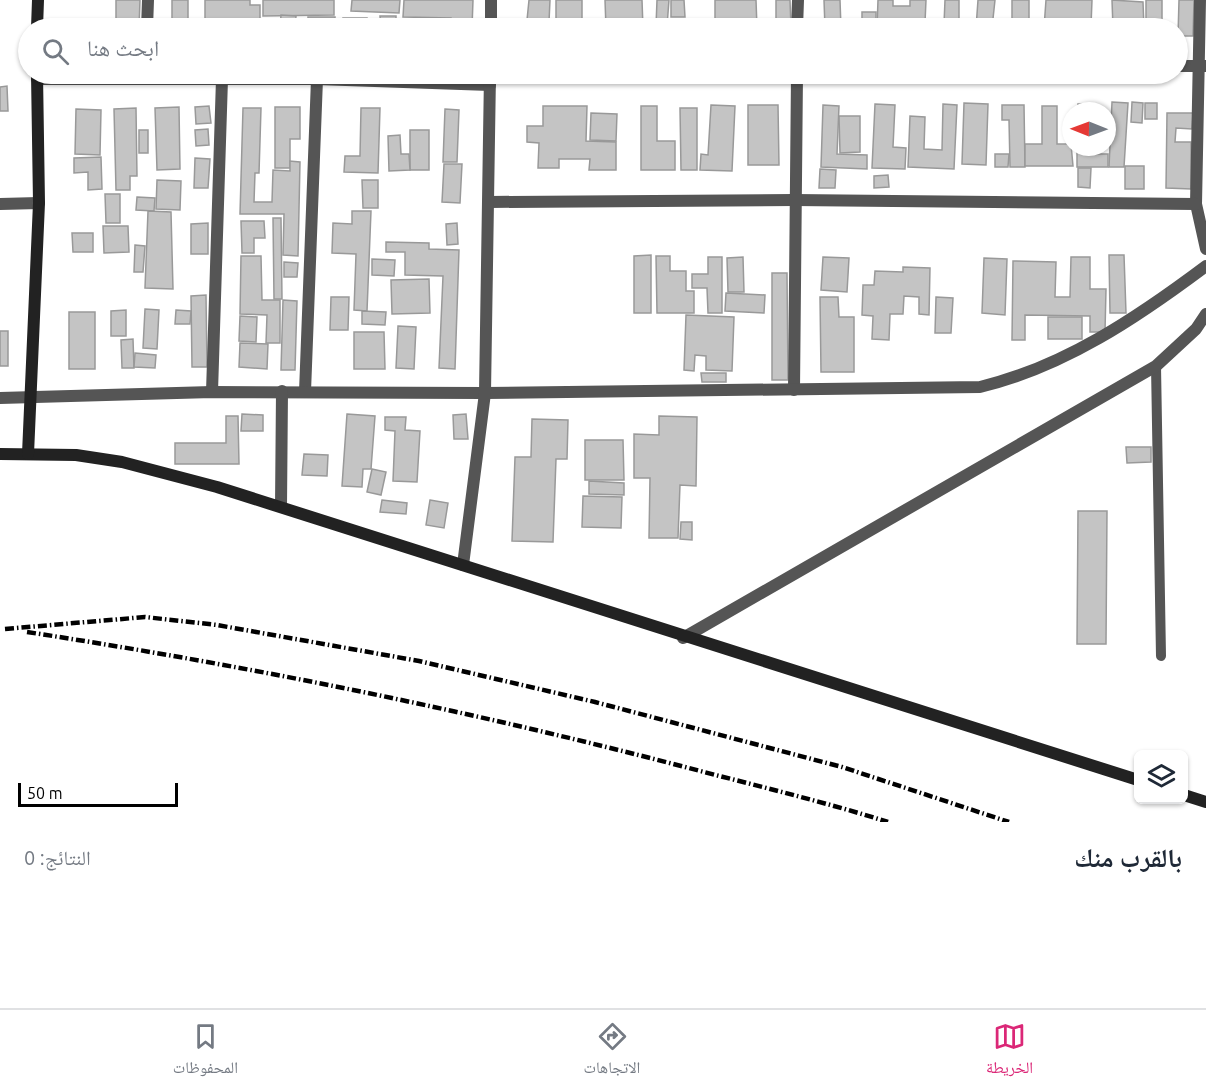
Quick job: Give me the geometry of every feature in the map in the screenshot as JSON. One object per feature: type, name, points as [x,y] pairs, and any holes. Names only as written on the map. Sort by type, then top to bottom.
[{"type":"main road","points":[[37,18],[38,0]]},
{"type":"main road","points":[[27,454],[31,398],[33,275],[39,202],[37,84]]},
{"type":"main road","points":[[0,454],[76,455],[122,462],[281,506],[683,638],[1134,779]]},
{"type":"main road","points":[[1188,796],[1206,802]]},
{"type":"street","points":[[147,18],[148,0]]},
{"type":"street","points":[[491,0],[491,18]]},
{"type":"street","points":[[797,18],[798,0]]},
{"type":"street","points":[[1200,0],[1203,66],[1196,204],[1206,249]]},
{"type":"street","points":[[212,392],[222,84]]},
{"type":"street","points":[[305,392],[317,84]]},
{"type":"street","points":[[463,565],[486,393],[490,84]]},
{"type":"street","points":[[794,390],[797,84]]},
{"type":"street","points":[[490,202],[794,200],[1196,204]]},
{"type":"street","points":[[0,204],[39,202]]},
{"type":"street","points":[[0,398],[282,391],[486,393],[980,387],[1053,361],[1104,337],[1156,304],[1206,266]]},
{"type":"street","points":[[683,638],[1156,366],[1196,329],[1206,314]]},
{"type":"street","points":[[281,506],[282,391]]},
{"type":"lane","points":[[1156,366],[1161,656]]},
{"type":"building","points":[[116,0],[140,0],[139,18],[116,18]]},
{"type":"building","points":[[172,0],[188,0],[188,18],[172,18]]},
{"type":"building","points":[[205,0],[250,0],[250,5],[260,5],[260,18],[205,18]]},
{"type":"building","points":[[263,0],[334,0],[334,15],[263,16]]},
{"type":"building","points":[[352,0],[400,0],[399,13],[351,11]]},
{"type":"building","points":[[404,0],[473,0],[472,18],[403,17]]},
{"type":"building","points":[[529,0],[550,0],[549,18],[527,18]]},
{"type":"building","points":[[556,0],[582,0],[582,18],[556,18]]},
{"type":"building","points":[[605,0],[642,0],[643,18],[606,18]]},
{"type":"building","points":[[657,0],[669,0],[668,18],[656,18]]},
{"type":"building","points":[[671,0],[684,0],[685,17],[671,17]]},
{"type":"building","points":[[715,0],[756,0],[757,18],[715,18]]},
{"type":"building","points":[[776,0],[790,0],[791,18],[776,18]]},
{"type":"building","points":[[824,0],[840,0],[841,18],[825,18]]},
{"type":"building","points":[[878,0],[893,0],[893,6],[910,6],[910,0],[926,0],[925,18],[877,18]]},
{"type":"building","points":[[945,0],[959,0],[959,18],[944,18]]},
{"type":"building","points":[[978,0],[995,0],[993,18],[977,18]]},
{"type":"building","points":[[1012,0],[1029,0],[1029,18],[1012,18]]},
{"type":"building","points":[[1046,0],[1092,0],[1091,18],[1045,18]]},
{"type":"building","points":[[1112,0],[1143,2],[1144,18],[1113,18]]},
{"type":"building","points":[[1146,0],[1162,0],[1162,18],[1146,18]]},
{"type":"building","points":[[1179,0],[1203,0],[1194,1],[1193,36],[1188,36],[1188,18],[1178,18]]},
{"type":"building","points":[[862,12],[876,12],[876,18],[862,18]]},
{"type":"building","points":[[281,15],[296,16],[296,18],[281,18]]},
{"type":"building","points":[[380,16],[396,16],[396,18],[380,18]]},
{"type":"building","points":[[308,17],[335,17],[335,18]]},
{"type":"building","points":[[7,86],[8,111],[0,111],[0,87]]},
{"type":"building","points":[[1116,102],[1128,103],[1124,167],[1109,167],[1110,156],[1116,156]]},
{"type":"building","points":[[1132,102],[1143,103],[1142,123],[1131,122]]},
{"type":"building","points":[[964,103],[988,104],[986,165],[962,164]]},
{"type":"building","points":[[1145,103],[1157,103],[1157,119],[1145,119]]},
{"type":"building","points":[[875,104],[895,105],[893,147],[906,148],[905,169],[872,168]]},
{"type":"building","points":[[943,104],[957,105],[954,169],[908,167],[910,116],[925,117],[924,149],[942,150]]},
{"type":"building","points":[[711,105],[735,106],[732,171],[700,170],[701,154],[708,155]]},
{"type":"building","points":[[748,105],[778,105],[779,165],[748,165]]},
{"type":"building","points":[[823,105],[839,106],[837,154],[867,155],[867,169],[821,167]]},
{"type":"building","points":[[1002,105],[1024,105],[1025,167],[1010,167],[1009,120],[1002,120]]},
{"type":"building","points":[[209,106],[211,123],[196,124],[195,107]]},
{"type":"building","points":[[543,106],[587,106],[586,141],[616,142],[616,170],[589,170],[590,159],[559,159],[559,168],[538,168],[539,143],[527,142],[527,126],[543,126]]},
{"type":"building","points":[[641,106],[657,106],[657,141],[675,141],[675,170],[641,170]]},
{"type":"building","points":[[1042,106],[1057,106],[1057,144],[1062,144],[1062,156],[1072,156],[1073,166],[1025,166],[1025,144],[1042,144]]},
{"type":"building","points":[[179,107],[180,169],[157,170],[155,108]]},
{"type":"building","points":[[275,107],[300,107],[300,139],[290,139],[290,168],[275,168]]},
{"type":"building","points":[[136,108],[137,176],[130,176],[130,190],[116,190],[114,109]]},
{"type":"building","points":[[243,108],[261,108],[259,173],[255,173],[254,202],[272,202],[273,170],[290,171],[290,161],[300,162],[298,256],[283,255],[284,214],[240,214]]},
{"type":"building","points":[[361,108],[380,108],[378,173],[344,172],[345,156],[360,156]]},
{"type":"building","points":[[680,108],[697,108],[697,170],[681,170]]},
{"type":"building","points":[[76,109],[101,110],[100,155],[75,154]]},
{"type":"building","points":[[445,109],[459,110],[457,162],[443,162]]},
{"type":"building","points":[[591,113],[617,114],[616,141],[590,140]]},
{"type":"building","points":[[1167,113],[1193,113],[1192,129],[1176,128],[1175,142],[1191,142],[1191,189],[1166,188]]},
{"type":"building","points":[[839,116],[860,116],[860,152],[840,153]]},
{"type":"building","points":[[208,129],[209,145],[196,146],[195,130]]},
{"type":"building","points":[[139,130],[148,130],[148,153],[139,153]]},
{"type":"building","points":[[410,130],[429,130],[429,170],[410,170]]},
{"type":"building","points":[[400,135],[401,154],[409,154],[410,170],[389,171],[388,136]]},
{"type":"building","points":[[995,154],[1009,154],[1008,167],[995,167]]},
{"type":"building","points":[[1077,156],[1108,156],[1108,167],[1077,167]]},
{"type":"building","points":[[101,157],[102,189],[88,190],[88,172],[74,173],[74,158]]},
{"type":"building","points":[[195,158],[210,159],[208,188],[194,188]]},
{"type":"building","points":[[444,164],[462,164],[460,203],[442,202]]},
{"type":"building","points":[[1125,166],[1144,166],[1144,189],[1125,189]]},
{"type":"building","points":[[1078,168],[1091,168],[1090,188],[1078,187]]},
{"type":"building","points":[[820,169],[836,170],[835,188],[819,188]]},
{"type":"building","points":[[888,175],[889,187],[874,188],[874,176]]},
{"type":"building","points":[[157,180],[181,181],[180,210],[156,209]]},
{"type":"building","points":[[362,180],[378,180],[378,208],[363,208]]},
{"type":"building","points":[[105,194],[120,194],[120,223],[106,223]]},
{"type":"building","points":[[137,197],[155,198],[154,211],[136,210]]},
{"type":"building","points":[[148,211],[171,212],[173,289],[145,288]]},
{"type":"building","points":[[352,211],[371,211],[367,311],[354,310],[356,254],[332,253],[333,223],[352,224]]},
{"type":"building","points":[[273,218],[281,218],[282,299],[274,299]]},
{"type":"building","points":[[241,221],[264,221],[265,238],[254,238],[254,253],[242,253]]},
{"type":"building","points":[[208,223],[208,254],[191,254],[191,224]]},
{"type":"building","points":[[457,223],[458,244],[447,245],[446,224]]},
{"type":"building","points":[[103,226],[128,226],[129,252],[104,253]]},
{"type":"building","points":[[72,233],[93,233],[93,252],[73,252]]},
{"type":"building","points":[[386,242],[429,243],[429,249],[459,250],[455,369],[439,368],[443,276],[405,275],[405,252],[386,252]]},
{"type":"building","points":[[135,245],[145,246],[143,272],[134,272]]},
{"type":"building","points":[[651,255],[651,313],[634,313],[634,256]]},
{"type":"building","points":[[1109,255],[1124,255],[1126,313],[1110,313]]},
{"type":"building","points":[[241,256],[261,256],[262,300],[280,300],[280,343],[266,343],[267,315],[240,314]]},
{"type":"building","points":[[656,256],[670,256],[670,271],[686,271],[686,291],[694,291],[694,313],[657,313]]},
{"type":"building","points":[[708,257],[722,257],[722,313],[708,313],[707,288],[692,288],[692,274],[708,274]]},
{"type":"building","points":[[743,257],[744,292],[728,292],[727,258]]},
{"type":"building","points":[[823,257],[849,258],[847,292],[821,290]]},
{"type":"building","points":[[1071,257],[1090,257],[1090,289],[1106,289],[1105,332],[1090,332],[1090,316],[1025,315],[1025,340],[1012,340],[1013,261],[1056,262],[1055,297],[1070,297]]},
{"type":"building","points":[[984,258],[1007,259],[1005,315],[982,313]]},
{"type":"building","points":[[372,259],[395,260],[394,276],[372,275]]},
{"type":"building","points":[[284,262],[298,263],[297,277],[284,277]]},
{"type":"building","points":[[903,267],[930,268],[929,315],[919,314],[919,297],[904,296],[903,314],[890,314],[889,340],[872,339],[873,316],[862,315],[863,285],[874,285],[875,271],[903,272]]},
{"type":"building","points":[[772,273],[787,273],[788,380],[772,380]]},
{"type":"building","points":[[429,279],[430,313],[392,314],[391,280]]},
{"type":"building","points":[[726,293],[765,295],[764,313],[725,311]]},
{"type":"building","points":[[206,295],[207,367],[192,367],[191,296]]},
{"type":"building","points":[[331,297],[349,297],[348,330],[330,330]]},
{"type":"building","points":[[820,297],[838,297],[839,317],[854,317],[854,372],[821,372]]},
{"type":"building","points":[[936,297],[953,298],[951,333],[935,333]]},
{"type":"building","points":[[283,300],[297,301],[295,370],[281,370]]},
{"type":"building","points":[[145,309],[159,310],[157,349],[143,348]]},
{"type":"building","points":[[126,310],[126,336],[111,336],[111,311]]},
{"type":"building","points":[[176,310],[191,311],[190,324],[175,324]]},
{"type":"building","points":[[362,311],[386,312],[385,325],[362,324]]},
{"type":"building","points":[[69,312],[95,312],[95,369],[69,369]]},
{"type":"building","points":[[686,315],[734,317],[732,371],[706,370],[706,356],[695,355],[694,371],[684,370]]},
{"type":"building","points":[[240,316],[257,317],[256,342],[239,341]]},
{"type":"building","points":[[1048,317],[1082,317],[1082,339],[1048,339]]},
{"type":"building","points":[[398,326],[416,327],[414,369],[396,368]]},
{"type":"building","points":[[0,331],[8,331],[8,366],[0,366]]},
{"type":"building","points":[[354,332],[384,332],[385,369],[354,369]]},
{"type":"building","points":[[133,339],[134,368],[122,368],[121,340]]},
{"type":"building","points":[[240,343],[268,344],[267,369],[239,367]]},
{"type":"building","points":[[135,353],[156,355],[155,368],[134,367]]},
{"type":"building","points":[[701,373],[726,373],[726,382],[702,382]]},
{"type":"building","points":[[242,414],[263,415],[263,431],[241,431]]},
{"type":"building","points":[[347,414],[375,416],[371,469],[363,469],[362,487],[342,486]]},
{"type":"building","points":[[466,414],[468,439],[454,439],[453,415]]},
{"type":"building","points":[[226,416],[238,416],[239,464],[175,464],[175,443],[226,443]]},
{"type":"building","points":[[659,416],[697,417],[696,486],[680,485],[678,538],[649,538],[650,478],[634,478],[634,434],[659,435]]},
{"type":"building","points":[[385,417],[406,417],[405,430],[420,431],[417,482],[393,481],[395,431],[385,430]]},
{"type":"building","points":[[532,419],[568,420],[567,459],[556,459],[553,542],[512,541],[515,457],[531,457]]},
{"type":"building","points":[[585,440],[623,440],[624,480],[585,480]]},
{"type":"building","points":[[1126,447],[1151,447],[1151,462],[1127,463]]},
{"type":"building","points":[[304,454],[328,455],[327,476],[302,475]]},
{"type":"building","points":[[372,469],[386,472],[381,495],[367,492]]},
{"type":"building","points":[[589,481],[624,483],[624,495],[589,494]]},
{"type":"building","points":[[583,496],[622,497],[621,528],[582,527]]},
{"type":"building","points":[[382,500],[407,503],[406,514],[380,512]]},
{"type":"building","points":[[430,500],[448,503],[444,528],[426,525]]},
{"type":"building","points":[[1078,511],[1107,511],[1106,644],[1077,644]]},
{"type":"building","points":[[681,522],[692,522],[692,540],[680,539]]},
{"type":"railway","points":[[5,629],[145,617],[217,625],[419,661],[595,702],[842,767],[1009,822]]},
{"type":"railway","points":[[27,632],[198,660],[452,711],[620,750],[843,808],[888,822]]}]
